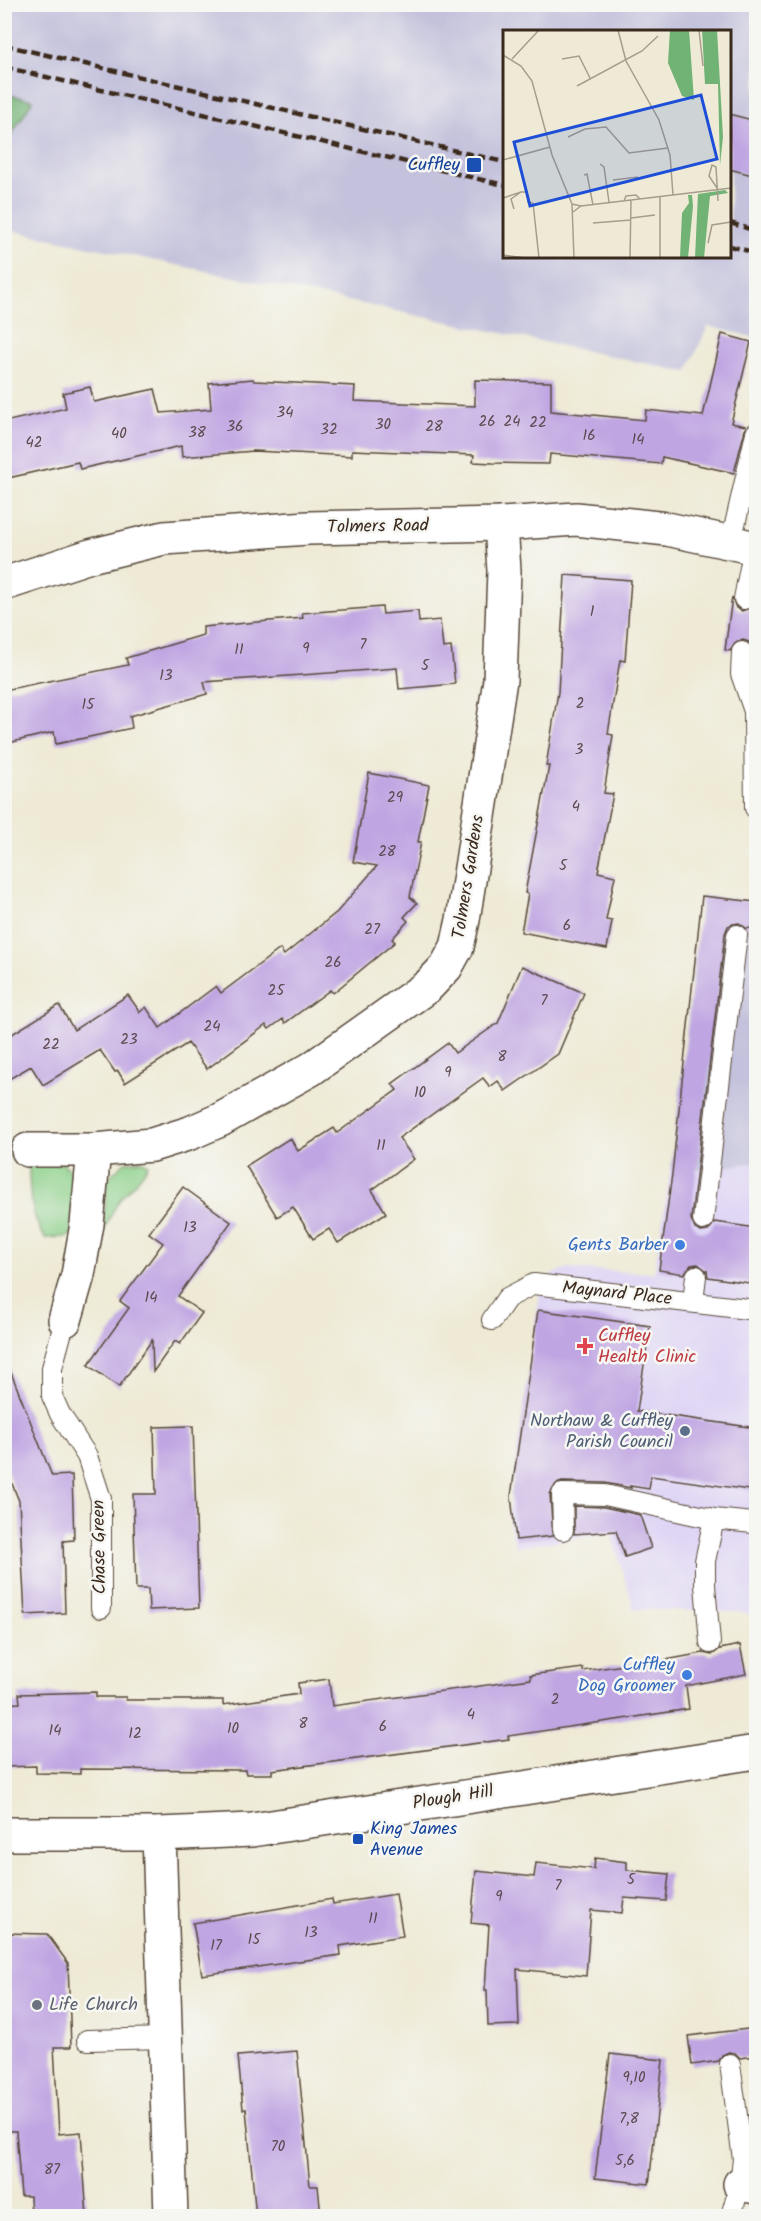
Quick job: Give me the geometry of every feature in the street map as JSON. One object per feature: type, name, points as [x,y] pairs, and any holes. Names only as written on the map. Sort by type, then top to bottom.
[{"type":"street","name":"Tolmers Road","points":[[4,584],[90,556],[164,538],[308,528],[501,524],[576,519],[667,529],[747,546]]},
{"type":"street","name":"Tolmers Gardens","points":[[28,1149],[94,1150],[152,1145],[190,1133],[220,1120],[311,1069],[428,986],[446,967],[457,947],[463,920],[500,680],[504,572],[501,524]]},
{"type":"street","points":[[64,1320],[78,1275],[87,1224],[94,1150]]},
{"type":"street","name":"Plough Hill","points":[[4,1833],[159,1834],[252,1830],[756,1752]]},
{"type":"street","points":[[159,1834],[171,2217]]},
{"type":"lane","points":[[744,598],[756,433]]},
{"type":"lane","points":[[742,652],[741,674],[754,711],[755,808]]},
{"type":"lane","points":[[702,1220],[738,935]]},
{"type":"lane","points":[[693,1302],[696,1276]]},
{"type":"lane","name":"Maynard Place","points":[[492,1320],[507,1298],[534,1284],[756,1310]]},
{"type":"lane","name":"Chase Green","points":[[64,1320],[52,1368],[52,1396],[60,1414],[87,1456],[101,1499],[101,1608]]},
{"type":"lane","points":[[563,1530],[562,1494],[605,1495],[714,1519],[753,1523],[756,1521]]},
{"type":"lane","points":[[710,1643],[705,1561],[714,1519]]},
{"type":"lane","points":[[87,2040],[166,2038]]},
{"type":"lane","points":[[730,2064],[748,2185],[731,2217]]},
{"type":"shaded area","points":[[5,5],[756,5],[756,338],[708,326],[687,372],[5,229],[4,145],[33,100],[5,94]]},
{"type":"shaded area","points":[[699,922],[756,929],[756,1162],[703,1170],[671,1167]]},
{"type":"shaded area","points":[[756,1162],[756,1614],[634,1609],[611,1533],[516,1547],[508,1518],[542,1279],[566,1269],[654,1273],[671,1167],[703,1170]]},
{"type":"green space","points":[[4,94],[33,100],[5,145]]},
{"type":"green space","points":[[141,1160],[148,1164],[146,1168],[119,1201],[102,1235],[108,1178],[125,1162]]},
{"type":"green space","points":[[63,1163],[72,1173],[75,1183],[72,1234],[67,1237],[45,1238],[40,1230],[32,1204],[29,1166]]},
{"type":"building","points":[[731,115],[756,121],[756,176],[731,170]]},
{"type":"building","points":[[722,334],[751,342],[731,423],[746,426],[734,473],[662,457],[661,464],[550,454],[549,464],[493,463],[473,462],[474,455],[352,450],[352,456],[254,451],[182,457],[181,446],[80,469],[78,462],[4,479],[4,422],[66,408],[63,393],[90,387],[94,402],[155,389],[161,413],[211,409],[209,383],[253,379],[254,381],[355,386],[354,401],[475,406],[475,380],[551,382],[551,411],[645,420],[646,410],[703,416]]},
{"type":"building","points":[[565,575],[631,580],[625,661],[620,660],[608,734],[613,735],[604,793],[613,794],[598,872],[615,876],[606,920],[612,921],[607,949],[521,932],[528,894],[525,893],[549,766],[546,766],[558,692]]},
{"type":"building","points":[[732,597],[736,608],[742,611],[753,607],[756,600],[756,654],[749,642],[743,640],[736,642],[730,651],[725,650]]},
{"type":"building","points":[[382,607],[383,614],[418,611],[419,622],[440,620],[443,648],[451,647],[455,684],[399,689],[397,668],[204,682],[207,694],[130,716],[132,728],[56,744],[54,732],[4,744],[4,690],[128,665],[126,658],[203,635],[203,627],[303,618],[302,613]]},
{"type":"building","points":[[369,773],[429,785],[410,897],[417,903],[404,917],[408,921],[392,939],[395,942],[333,993],[330,990],[285,1023],[283,1019],[269,1029],[266,1025],[207,1069],[188,1043],[125,1083],[100,1050],[43,1085],[31,1066],[4,1082],[4,1039],[59,1005],[74,1030],[128,995],[140,1012],[146,1007],[160,1028],[216,986],[221,993],[280,949],[284,955],[337,912],[377,866],[353,862]]},
{"type":"building","points":[[702,896],[756,902],[756,929],[746,928],[739,923],[728,926],[725,934],[691,1219],[695,1229],[701,1232],[708,1231],[715,1222],[756,1228],[756,1284],[708,1277],[707,1271],[698,1264],[691,1265],[684,1274],[659,1270],[672,1174]]},
{"type":"building","points":[[522,966],[584,993],[558,1054],[505,1091],[498,1081],[490,1087],[483,1078],[399,1138],[414,1159],[372,1190],[386,1213],[338,1243],[329,1229],[313,1239],[293,1207],[277,1217],[246,1166],[290,1138],[298,1151],[334,1128],[337,1133],[397,1090],[392,1084],[448,1043],[455,1053],[498,1023]]},
{"type":"building","points":[[183,1187],[231,1222],[178,1296],[202,1313],[180,1344],[175,1341],[153,1372],[152,1340],[119,1387],[88,1365],[129,1308],[120,1301],[163,1243],[149,1233]]},
{"type":"building","points":[[538,1310],[650,1326],[637,1411],[756,1428],[756,1491],[651,1476],[649,1489],[605,1483],[562,1482],[556,1484],[550,1494],[553,1536],[516,1540],[511,1496]]},
{"type":"building","points":[[6,1360],[52,1476],[72,1475],[74,1540],[63,1541],[65,1613],[25,1615],[19,1501],[4,1464],[4,1361]]},
{"type":"building","points":[[193,1426],[199,1608],[149,1610],[148,1589],[136,1589],[133,1494],[156,1494],[154,1427]]},
{"type":"building","points":[[574,1506],[604,1507],[640,1515],[651,1548],[625,1557],[616,1531],[574,1534]]},
{"type":"building","points":[[740,1645],[746,1674],[686,1686],[689,1709],[508,1736],[509,1739],[272,1770],[272,1774],[246,1774],[245,1770],[80,1769],[80,1774],[36,1773],[36,1766],[4,1767],[4,1704],[20,1703],[19,1694],[96,1692],[96,1697],[126,1697],[126,1700],[223,1700],[223,1705],[299,1694],[298,1683],[329,1679],[332,1706],[531,1679],[530,1675],[583,1668],[583,1671],[638,1663],[639,1665],[703,1653],[712,1655],[720,1649]]},
{"type":"building","points":[[595,1858],[627,1862],[627,1870],[669,1874],[666,1901],[624,1898],[622,1913],[591,1910],[586,1976],[517,1969],[519,2025],[488,2026],[487,1990],[485,1990],[489,1925],[471,1923],[476,1871],[534,1877],[536,1863],[594,1869]]},
{"type":"building","points":[[396,1894],[403,1936],[340,1946],[341,1955],[202,1975],[193,1923],[332,1899],[333,1904]]},
{"type":"building","name":"Life Church","points":[[4,1933],[47,1934],[68,1963],[71,2047],[54,2047],[59,2134],[81,2132],[87,2217],[31,2217],[30,2196],[21,2196],[16,2131],[4,2131]]},
{"type":"building","points":[[756,2028],[756,2056],[740,2058],[735,2053],[729,2052],[722,2055],[719,2061],[692,2065],[688,2036]]},
{"type":"building","points":[[297,2051],[310,2186],[318,2186],[321,2217],[256,2217],[246,2109],[243,2109],[238,2056]]},
{"type":"building","points":[[610,2054],[663,2060],[649,2184],[595,2178]]},
{"type":"railway","points":[[4,45],[503,162]]},
{"type":"railway","points":[[4,67],[503,185]]},
{"type":"railway","points":[[731,223],[756,231]]},
{"type":"railway","points":[[731,246],[756,253]]},
{"type":"place","name":"Cuffley","points":[[474,165]]},
{"type":"place","name":"Gents Barber","points":[[680,1245]]},
{"type":"place","name":"Cuffley Health Clinic","points":[[585,1346]]},
{"type":"place","name":"Northaw & Cuffley Parish Council","points":[[685,1431]]},
{"type":"place","name":"Cuffley Dog Groomer","points":[[687,1675]]},
{"type":"place","name":"King James Avenue","points":[[358,1839]]},
{"type":"place","name":"Life Church","points":[[37,2005]]}]
